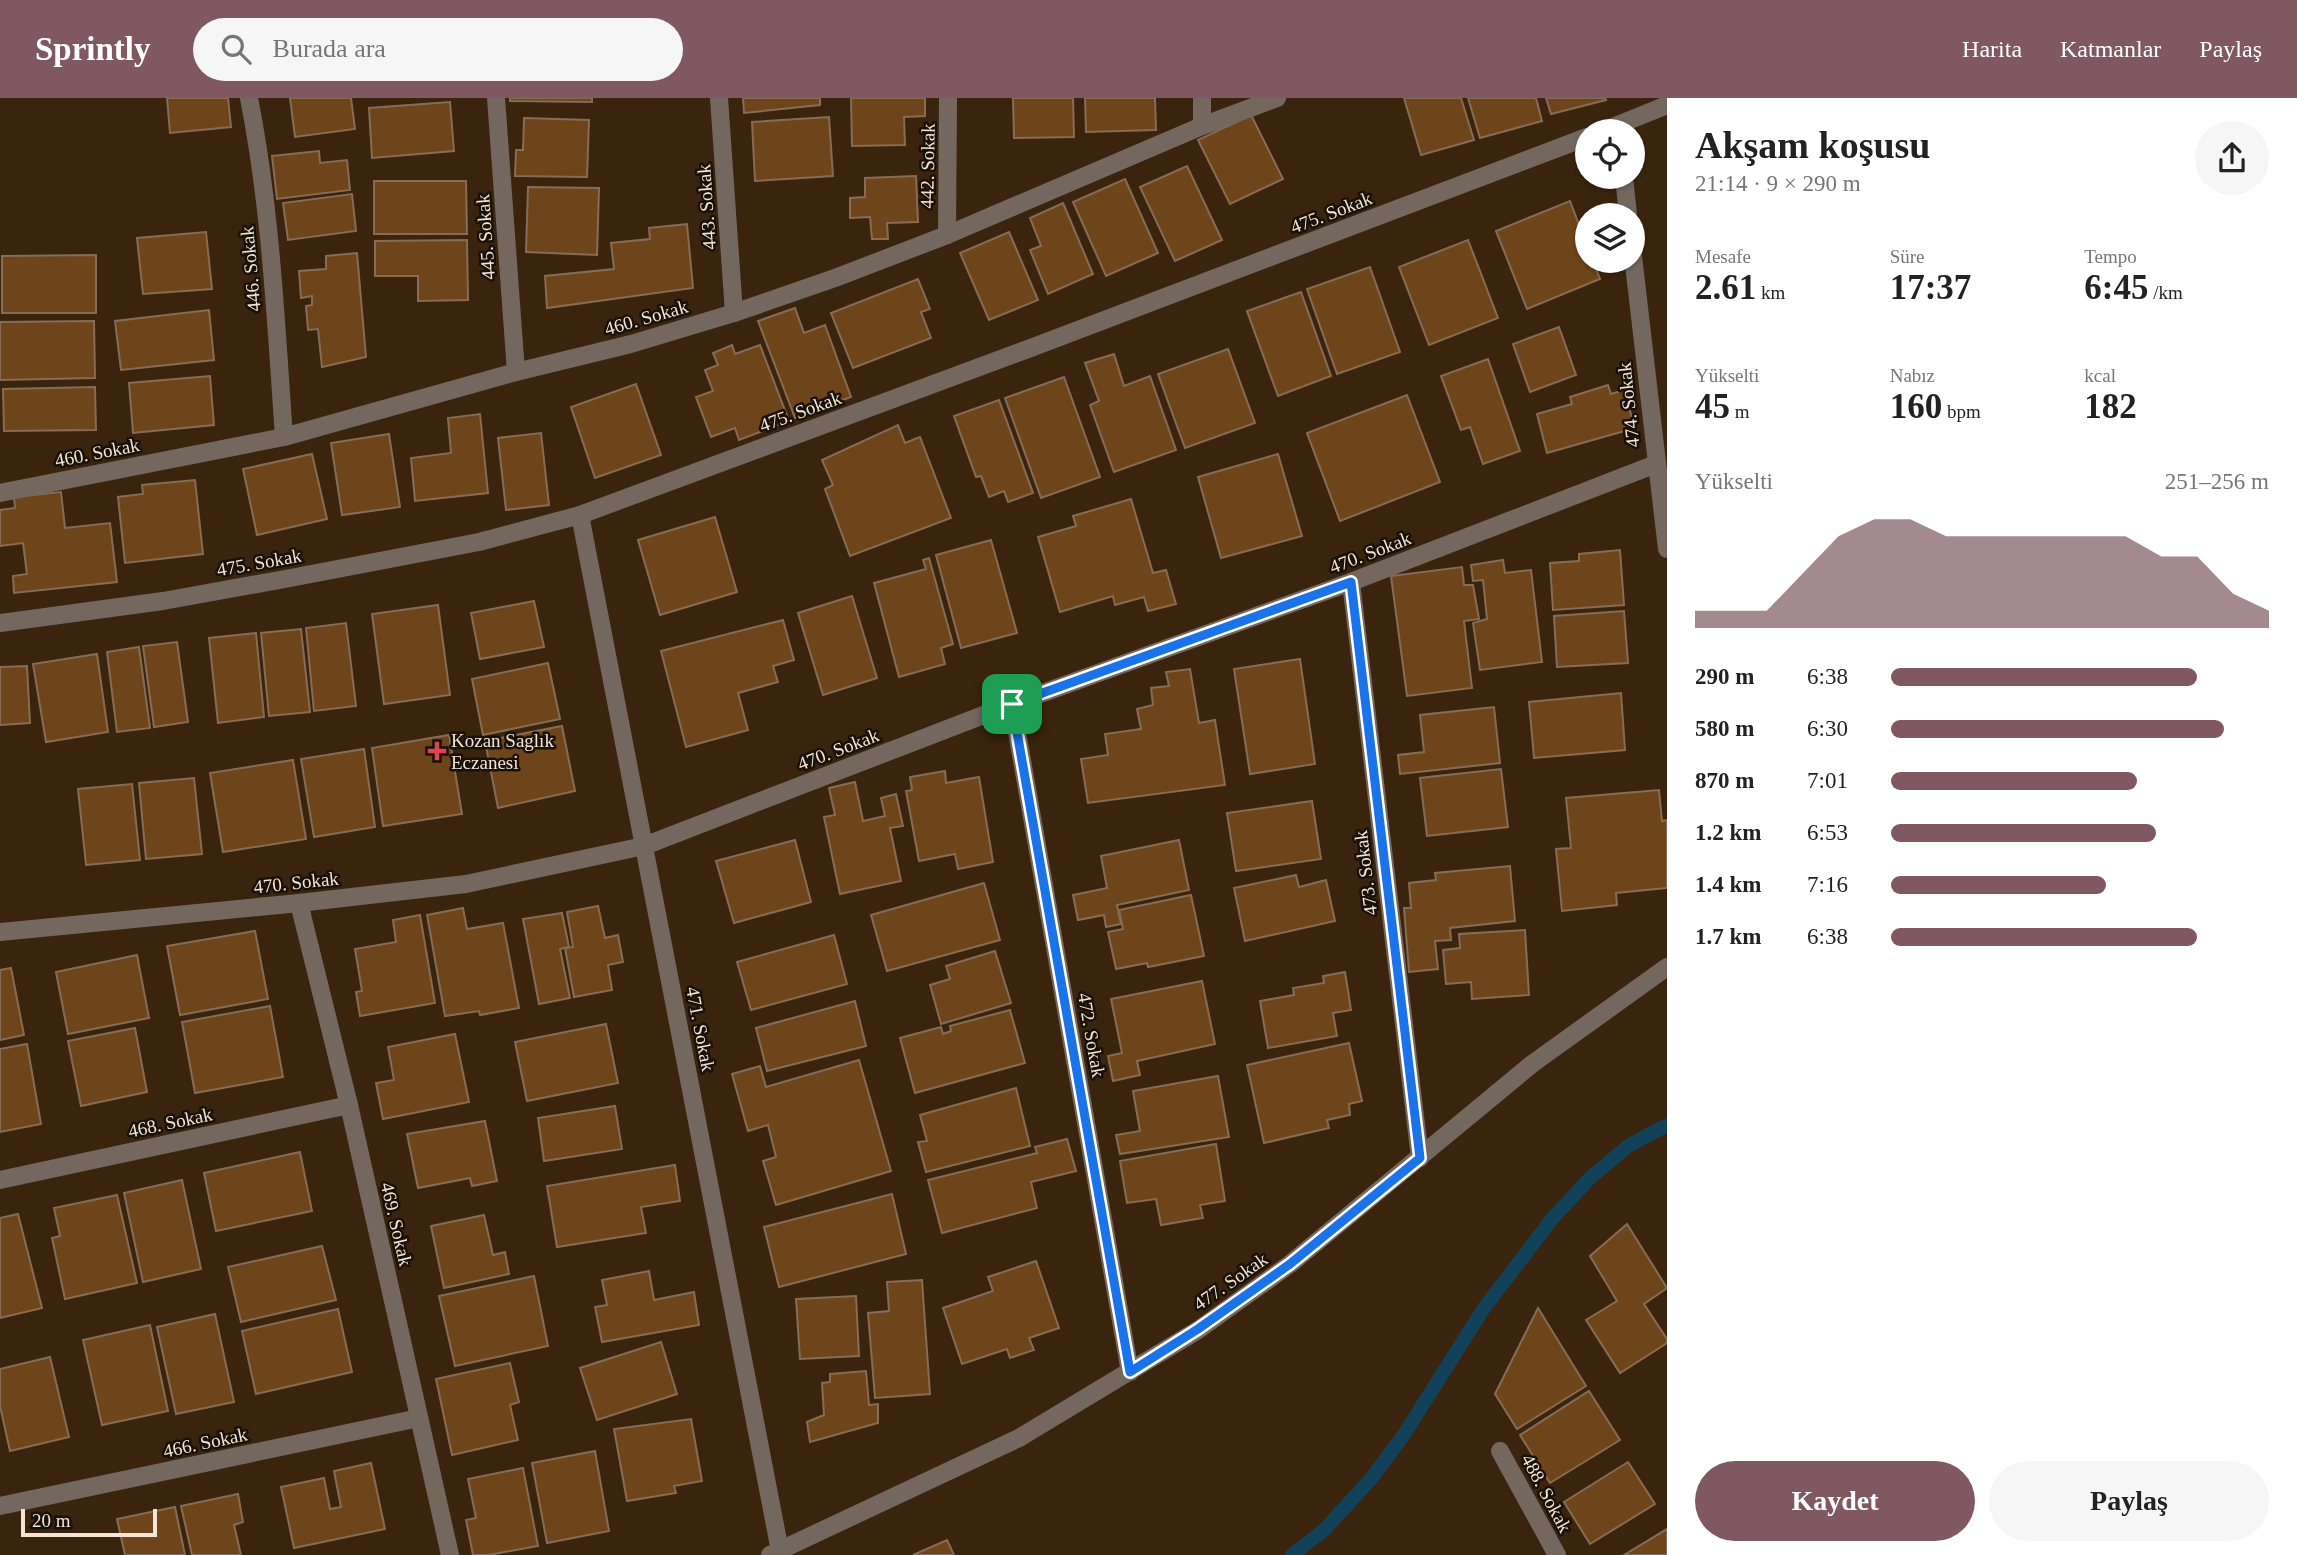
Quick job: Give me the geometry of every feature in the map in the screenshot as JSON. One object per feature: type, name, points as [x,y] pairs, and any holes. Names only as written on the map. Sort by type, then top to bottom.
[{"type":"street","name":"446. Sokak","points":[[249,98],[258,144],[270,239],[284,437]]},
{"type":"street","name":"445. Sokak","points":[[496,98],[516,372]]},
{"type":"street","name":"443. Sokak","points":[[719,98],[734,313]]},
{"type":"street","name":"442. Sokak","points":[[947,235],[948,98]]},
{"type":"street","points":[[1202,98],[1202,126]]},
{"type":"street","name":"460. Sokak","points":[[0,493],[284,437],[516,372],[631,344],[734,313],[947,235],[1202,126],[1277,98]]},
{"type":"street","points":[[1636,119],[1667,105]]},
{"type":"street","name":"475. Sokak","points":[[0,623],[163,601],[285,579],[479,542],[579,515],[1575,142]]},
{"type":"street","name":"474. Sokak","points":[[1635,273],[1667,549]]},
{"type":"street","name":"470. Sokak","points":[[0,932],[466,884],[644,846],[1012,704],[1351,582],[1656,464]]},
{"type":"street","name":"471. Sokak","points":[[579,515],[644,846],[775,1553]]},
{"type":"street","name":"473. Sokak","points":[[1351,582],[1420,1158]]},
{"type":"street","name":"472. Sokak","points":[[1012,704],[1130,1372]]},
{"type":"street","name":"469. Sokak","points":[[299,903],[349,1105],[450,1555]]},
{"type":"street","name":"477. Sokak","points":[[775,1553],[1019,1438],[1198,1329],[1290,1264],[1532,1064],[1667,967]]},
{"type":"street","name":"468. Sokak","points":[[0,1180],[349,1105]]},
{"type":"street","name":"466. Sokak","points":[[0,1506],[419,1419]]},
{"type":"street","name":"488. Sokak","points":[[1500,1451],[1557,1555]]},
{"type":"building","points":[[167,98],[228,98],[231,127],[170,133]]},
{"type":"building","points":[[290,98],[351,98],[355,129],[295,137]]},
{"type":"building","points":[[510,98],[592,98],[592,102],[510,101]]},
{"type":"building","points":[[743,98],[820,98],[820,105],[744,113]]},
{"type":"building","points":[[851,98],[925,98],[925,116],[904,117],[905,145],[852,146]]},
{"type":"building","points":[[1013,98],[1073,98],[1074,137],[1014,138]]},
{"type":"building","points":[[1085,98],[1155,98],[1156,130],[1086,132]]},
{"type":"building","points":[[1404,98],[1461,98],[1474,140],[1421,155]]},
{"type":"building","points":[[1468,98],[1536,98],[1542,121],[1480,138]]},
{"type":"building","points":[[1546,98],[1605,98],[1606,100],[1551,114]]},
{"type":"building","points":[[450,102],[454,151],[372,158],[369,108]]},
{"type":"building","points":[[1251,115],[1283,179],[1230,204],[1198,140]]},
{"type":"building","points":[[829,117],[833,176],[755,181],[752,122]]},
{"type":"building","points":[[524,118],[589,120],[587,177],[515,176],[516,150],[523,150]]},
{"type":"building","points":[[319,151],[320,163],[347,160],[350,190],[277,199],[272,156]]},
{"type":"building","points":[[1187,166],[1222,240],[1175,261],[1140,187]]},
{"type":"building","points":[[916,176],[918,222],[887,223],[888,239],[872,239],[870,217],[850,218],[850,198],[865,197],[865,178]]},
{"type":"building","points":[[1125,179],[1158,253],[1106,276],[1073,202]]},
{"type":"building","points":[[374,181],[466,181],[467,234],[374,234]]},
{"type":"building","points":[[528,187],[599,188],[597,255],[526,252]]},
{"type":"building","points":[[352,194],[356,231],[288,240],[283,203]]},
{"type":"building","points":[[1570,201],[1575,214],[1575,273],[1598,273],[1600,279],[1527,309],[1496,231]]},
{"type":"building","points":[[1063,203],[1093,274],[1048,294],[1030,250],[1041,246],[1030,218]]},
{"type":"building","points":[[687,224],[693,288],[547,308],[545,276],[614,269],[611,243],[650,239],[649,228]]},
{"type":"building","points":[[206,232],[212,289],[143,294],[137,238]]},
{"type":"building","points":[[1009,232],[1038,300],[989,320],[960,253]]},
{"type":"building","points":[[467,240],[468,300],[418,301],[418,276],[375,276],[375,241]]},
{"type":"building","points":[[1468,240],[1498,318],[1429,345],[1399,267]]},
{"type":"building","points":[[357,253],[366,357],[322,367],[318,329],[308,330],[306,306],[312,305],[312,296],[301,298],[299,271],[326,269],[326,256]]},
{"type":"building","points":[[96,255],[96,313],[2,313],[2,256]]},
{"type":"building","points":[[1370,267],[1400,352],[1337,374],[1307,289]]},
{"type":"building","points":[[918,279],[930,309],[921,312],[931,338],[853,368],[831,313]]},
{"type":"building","points":[[1301,292],[1331,376],[1278,396],[1247,311]]},
{"type":"building","points":[[795,308],[804,333],[825,325],[851,397],[795,418],[758,321]]},
{"type":"building","points":[[209,310],[214,360],[121,370],[115,321]]},
{"type":"building","points":[[94,321],[95,378],[0,380],[0,322]]},
{"type":"building","points":[[1559,327],[1576,375],[1530,392],[1513,344]]},
{"type":"building","points":[[732,345],[735,354],[760,345],[789,421],[739,440],[735,428],[711,437],[696,397],[713,391],[705,370],[718,365],[713,353]]},
{"type":"building","points":[[1228,349],[1255,423],[1185,448],[1158,374]]},
{"type":"building","points":[[1114,354],[1124,386],[1150,376],[1176,450],[1114,472],[1090,405],[1099,401],[1085,363]]},
{"type":"building","points":[[1488,359],[1520,451],[1483,464],[1470,427],[1461,430],[1441,376]]},
{"type":"building","points":[[210,376],[214,425],[133,433],[129,383]]},
{"type":"building","points":[[1064,377],[1100,477],[1041,498],[1005,398]]},
{"type":"building","points":[[636,384],[661,455],[595,478],[571,407]]},
{"type":"building","points":[[1608,385],[1611,394],[1624,390],[1635,428],[1547,453],[1537,414],[1572,404],[1570,397]]},
{"type":"building","points":[[95,387],[96,430],[4,431],[3,389]]},
{"type":"building","points":[[1407,395],[1440,482],[1340,521],[1307,433]]},
{"type":"building","points":[[999,400],[1033,493],[1008,502],[1004,491],[989,497],[981,476],[976,477],[954,416]]},
{"type":"building","points":[[480,414],[488,493],[415,501],[411,458],[451,453],[448,418]]},
{"type":"building","points":[[898,425],[905,443],[920,437],[951,518],[850,556],[825,489],[833,485],[822,460]]},
{"type":"building","points":[[541,433],[549,505],[506,510],[498,438]]},
{"type":"building","points":[[389,434],[400,507],[342,515],[331,443]]},
{"type":"building","points":[[312,454],[327,519],[257,535],[243,469]]},
{"type":"building","points":[[1278,454],[1302,536],[1221,558],[1198,477]]},
{"type":"building","points":[[195,480],[203,554],[125,563],[118,497],[143,494],[142,485]]},
{"type":"building","points":[[61,492],[65,528],[110,523],[117,582],[14,593],[13,576],[27,574],[23,543],[0,546],[0,510],[15,508],[14,497]]},
{"type":"building","points":[[1131,499],[1153,573],[1166,570],[1176,604],[1148,611],[1144,597],[1115,605],[1113,596],[1060,612],[1038,537],[1076,526],[1073,516]]},
{"type":"building","points":[[715,517],[737,592],[660,615],[638,540]]},
{"type":"building","points":[[991,540],[1017,633],[961,648],[936,555]]},
{"type":"building","points":[[1620,550],[1624,605],[1553,610],[1550,563],[1579,561],[1579,554]]},
{"type":"building","points":[[929,558],[953,644],[941,648],[945,664],[899,677],[874,583],[926,569],[923,560]]},
{"type":"building","points":[[1503,560],[1505,573],[1531,570],[1542,662],[1480,670],[1473,623],[1487,619],[1483,580],[1473,581],[1471,565]]},
{"type":"building","points":[[1462,567],[1464,585],[1473,585],[1479,619],[1464,621],[1472,688],[1407,696],[1391,576]]},
{"type":"building","points":[[852,596],[877,678],[823,695],[798,613]]},
{"type":"building","points":[[534,601],[544,647],[480,659],[471,613]]},
{"type":"building","points":[[438,605],[450,695],[384,704],[372,614]]},
{"type":"building","points":[[1624,611],[1628,663],[1557,667],[1554,616]]},
{"type":"building","points":[[783,620],[794,660],[773,666],[778,682],[738,693],[748,730],[686,747],[661,651]]},
{"type":"building","points":[[346,623],[356,706],[314,711],[306,628]]},
{"type":"building","points":[[301,629],[310,712],[269,716],[261,633]]},
{"type":"building","points":[[256,633],[264,717],[218,723],[209,638]]},
{"type":"building","points":[[177,642],[188,722],[154,727],[143,646]]},
{"type":"building","points":[[139,647],[150,728],[117,732],[107,652]]},
{"type":"building","points":[[97,654],[108,732],[46,742],[33,664]]},
{"type":"building","points":[[1300,659],[1315,764],[1250,774],[1234,669]]},
{"type":"building","points":[[548,663],[560,719],[483,735],[472,679]]},
{"type":"building","points":[[27,666],[30,723],[0,725],[0,667]]},
{"type":"building","points":[[1190,669],[1199,723],[1215,720],[1225,785],[1088,803],[1081,759],[1108,755],[1105,734],[1141,729],[1137,709],[1153,705],[1151,688],[1169,686],[1166,672]]},
{"type":"building","points":[[1621,693],[1625,750],[1534,758],[1529,702]]},
{"type":"building","points":[[1494,707],[1500,763],[1400,774],[1398,755],[1424,752],[1420,715]]},
{"type":"building","points":[[562,726],[575,791],[498,808],[485,741]]},
{"type":"building","points":[[449,735],[462,814],[383,826],[372,748]]},
{"type":"building","points":[[364,749],[375,827],[314,837],[301,759]]},
{"type":"building","points":[[293,760],[306,839],[223,852],[210,773]]},
{"type":"building","points":[[1501,769],[1508,827],[1427,836],[1420,778]]},
{"type":"building","points":[[945,771],[946,783],[979,777],[993,862],[958,869],[955,854],[919,861],[906,791],[912,790],[910,777]]},
{"type":"building","points":[[194,778],[202,854],[146,859],[139,783]]},
{"type":"building","points":[[855,782],[863,821],[885,816],[881,798],[896,794],[903,826],[890,828],[901,881],[840,894],[824,817],[835,815],[829,788]]},
{"type":"building","points":[[132,784],[140,860],[86,865],[78,789]]},
{"type":"building","points":[[1659,790],[1662,821],[1667,820],[1667,888],[1616,893],[1617,905],[1562,911],[1556,849],[1571,848],[1566,798]]},
{"type":"building","points":[[1312,801],[1321,859],[1236,871],[1227,813]]},
{"type":"building","points":[[795,840],[811,902],[734,923],[716,861]]},
{"type":"building","points":[[1179,840],[1189,890],[1117,905],[1121,924],[1106,927],[1104,915],[1078,920],[1073,895],[1107,888],[1101,856]]},
{"type":"building","points":[[1510,866],[1515,921],[1450,928],[1451,940],[1435,941],[1438,969],[1409,972],[1404,908],[1411,908],[1409,883],[1436,880],[1435,873]]},
{"type":"building","points":[[1296,875],[1299,887],[1326,880],[1335,921],[1245,941],[1234,888]]},
{"type":"building","points":[[984,883],[1000,940],[887,971],[871,915]]},
{"type":"building","points":[[1191,895],[1204,956],[1148,967],[1147,963],[1116,969],[1108,932],[1123,929],[1119,910]]},
{"type":"building","points":[[598,906],[605,938],[618,935],[623,962],[608,965],[612,990],[574,997],[565,948],[573,947],[567,912]]},
{"type":"building","points":[[463,908],[467,929],[503,923],[519,1008],[480,1015],[479,1011],[445,1016],[427,915]]},
{"type":"building","points":[[562,913],[569,947],[560,949],[570,998],[539,1004],[523,919]]},
{"type":"building","points":[[420,915],[435,1003],[360,1016],[356,992],[362,991],[355,949],[396,942],[393,920]]},
{"type":"building","points":[[1525,930],[1529,995],[1472,999],[1471,982],[1446,984],[1443,950],[1460,948],[1459,934]]},
{"type":"building","points":[[255,931],[268,999],[180,1015],[167,946]]},
{"type":"building","points":[[834,935],[847,984],[751,1010],[737,962]]},
{"type":"building","points":[[995,951],[1011,1003],[941,1024],[930,985],[950,979],[946,966]]},
{"type":"building","points":[[137,955],[149,1018],[68,1034],[56,972]]},
{"type":"building","points":[[11,968],[24,1035],[0,1040],[0,970]]},
{"type":"building","points":[[1345,972],[1351,1010],[1333,1013],[1337,1036],[1268,1048],[1260,1001],[1294,995],[1293,988],[1324,983],[1323,976]]},
{"type":"building","points":[[1202,981],[1215,1044],[1137,1061],[1140,1075],[1113,1081],[1108,1056],[1122,1053],[1111,999]]},
{"type":"building","points":[[855,1001],[866,1046],[767,1071],[756,1028]]},
{"type":"building","points":[[270,1006],[283,1077],[195,1093],[182,1022]]},
{"type":"building","points":[[1010,1010],[1025,1063],[915,1093],[900,1038],[941,1027],[943,1034],[951,1031],[950,1026]]},
{"type":"building","points":[[606,1024],[618,1083],[527,1101],[515,1042]]},
{"type":"building","points":[[135,1028],[147,1092],[81,1106],[68,1041]]},
{"type":"building","points":[[455,1034],[469,1102],[383,1119],[376,1083],[394,1080],[388,1047]]},
{"type":"building","points":[[1349,1043],[1362,1101],[1349,1104],[1350,1115],[1327,1120],[1329,1128],[1264,1143],[1247,1065]]},
{"type":"building","points":[[27,1044],[41,1124],[0,1132],[0,1049]]},
{"type":"building","points":[[859,1060],[891,1171],[776,1205],[763,1161],[776,1157],[768,1125],[748,1131],[732,1074],[760,1066],[766,1087]]},
{"type":"building","points":[[1218,1076],[1229,1137],[1120,1154],[1116,1135],[1140,1131],[1133,1091]]},
{"type":"building","points":[[1016,1088],[1030,1146],[926,1172],[918,1142],[927,1141],[920,1115]]},
{"type":"building","points":[[615,1106],[622,1149],[544,1161],[538,1118]]},
{"type":"building","points":[[485,1121],[497,1181],[472,1186],[470,1178],[418,1188],[407,1134]]},
{"type":"building","points":[[1067,1139],[1076,1171],[1031,1182],[1037,1208],[942,1233],[928,1180],[1037,1153],[1035,1147]]},
{"type":"building","points":[[1216,1144],[1225,1201],[1200,1205],[1203,1218],[1161,1225],[1156,1199],[1127,1203],[1120,1161]]},
{"type":"building","points":[[300,1152],[312,1211],[216,1231],[204,1173]]},
{"type":"building","points":[[675,1165],[680,1201],[641,1207],[646,1233],[557,1247],[547,1186]]},
{"type":"building","points":[[182,1180],[201,1269],[143,1282],[124,1193]]},
{"type":"building","points":[[892,1194],[906,1254],[779,1287],[764,1227]]},
{"type":"building","points":[[117,1195],[137,1283],[65,1299],[52,1238],[60,1236],[54,1208]]},
{"type":"building","points":[[18,1214],[42,1308],[0,1318],[0,1218]]},
{"type":"building","points":[[484,1215],[493,1255],[505,1252],[509,1274],[444,1288],[431,1226]]},
{"type":"building","points":[[1627,1224],[1667,1288],[1644,1304],[1667,1343],[1620,1373],[1586,1320],[1617,1301],[1590,1256]]},
{"type":"building","points":[[322,1246],[336,1300],[241,1322],[228,1267]]},
{"type":"building","points":[[1036,1261],[1059,1328],[1029,1338],[1034,1350],[1010,1358],[1007,1349],[962,1364],[943,1308],[993,1291],[988,1277]]},
{"type":"building","points":[[649,1271],[654,1300],[694,1292],[699,1325],[602,1342],[595,1307],[607,1305],[602,1280]]},
{"type":"building","points":[[534,1276],[548,1346],[455,1366],[439,1296]]},
{"type":"building","points":[[922,1280],[930,1394],[875,1398],[868,1313],[889,1311],[887,1282]]},
{"type":"building","points":[[856,1296],[859,1356],[800,1359],[796,1299]]},
{"type":"building","points":[[1538,1308],[1586,1386],[1517,1429],[1495,1394]]},
{"type":"building","points":[[338,1309],[352,1372],[256,1394],[242,1331]]},
{"type":"building","points":[[215,1314],[234,1402],[176,1414],[157,1327]]},
{"type":"building","points":[[150,1325],[168,1411],[102,1425],[83,1340]]},
{"type":"building","points":[[661,1342],[677,1394],[597,1420],[580,1368]]},
{"type":"building","points":[[50,1357],[69,1437],[10,1451],[0,1406],[0,1369]]},
{"type":"building","points":[[510,1363],[519,1402],[510,1405],[518,1440],[452,1455],[436,1379]]},
{"type":"building","points":[[866,1371],[869,1405],[878,1404],[878,1423],[810,1442],[807,1422],[824,1415],[822,1383],[830,1382],[830,1374]]},
{"type":"building","points":[[1589,1391],[1620,1440],[1550,1483],[1520,1435]]},
{"type":"building","points":[[691,1419],[702,1481],[674,1486],[676,1493],[627,1501],[614,1429]]},
{"type":"building","points":[[595,1451],[609,1531],[547,1543],[532,1463]]},
{"type":"building","points":[[1628,1462],[1655,1504],[1590,1544],[1564,1502]]},
{"type":"building","points":[[371,1463],[385,1529],[294,1548],[281,1487],[324,1478],[330,1509],[341,1507],[334,1471]]},
{"type":"building","points":[[523,1468],[538,1546],[473,1555],[466,1520],[476,1518],[468,1479]]},
{"type":"building","points":[[238,1494],[243,1522],[234,1525],[241,1555],[192,1555],[181,1506]]},
{"type":"building","points":[[175,1507],[185,1555],[125,1555],[117,1519]]},
{"type":"building","points":[[1667,1529],[1667,1555],[1624,1555]]},
{"type":"building","points":[[947,1540],[954,1555],[913,1555]]},
{"type":"waterway","points":[[1292,1555],[1324,1530],[1370,1480],[1403,1436],[1484,1308],[1552,1219],[1590,1178],[1628,1146],[1667,1125]]},
{"type":"place","name":"Kozan Saglık Eczanesi","points":[[437,751]]},
{"type":"route","points":[[1351,582],[1420,1158],[1290,1264],[1198,1329],[1130,1372],[1029,800],[1012,704],[1351,582]]}]
